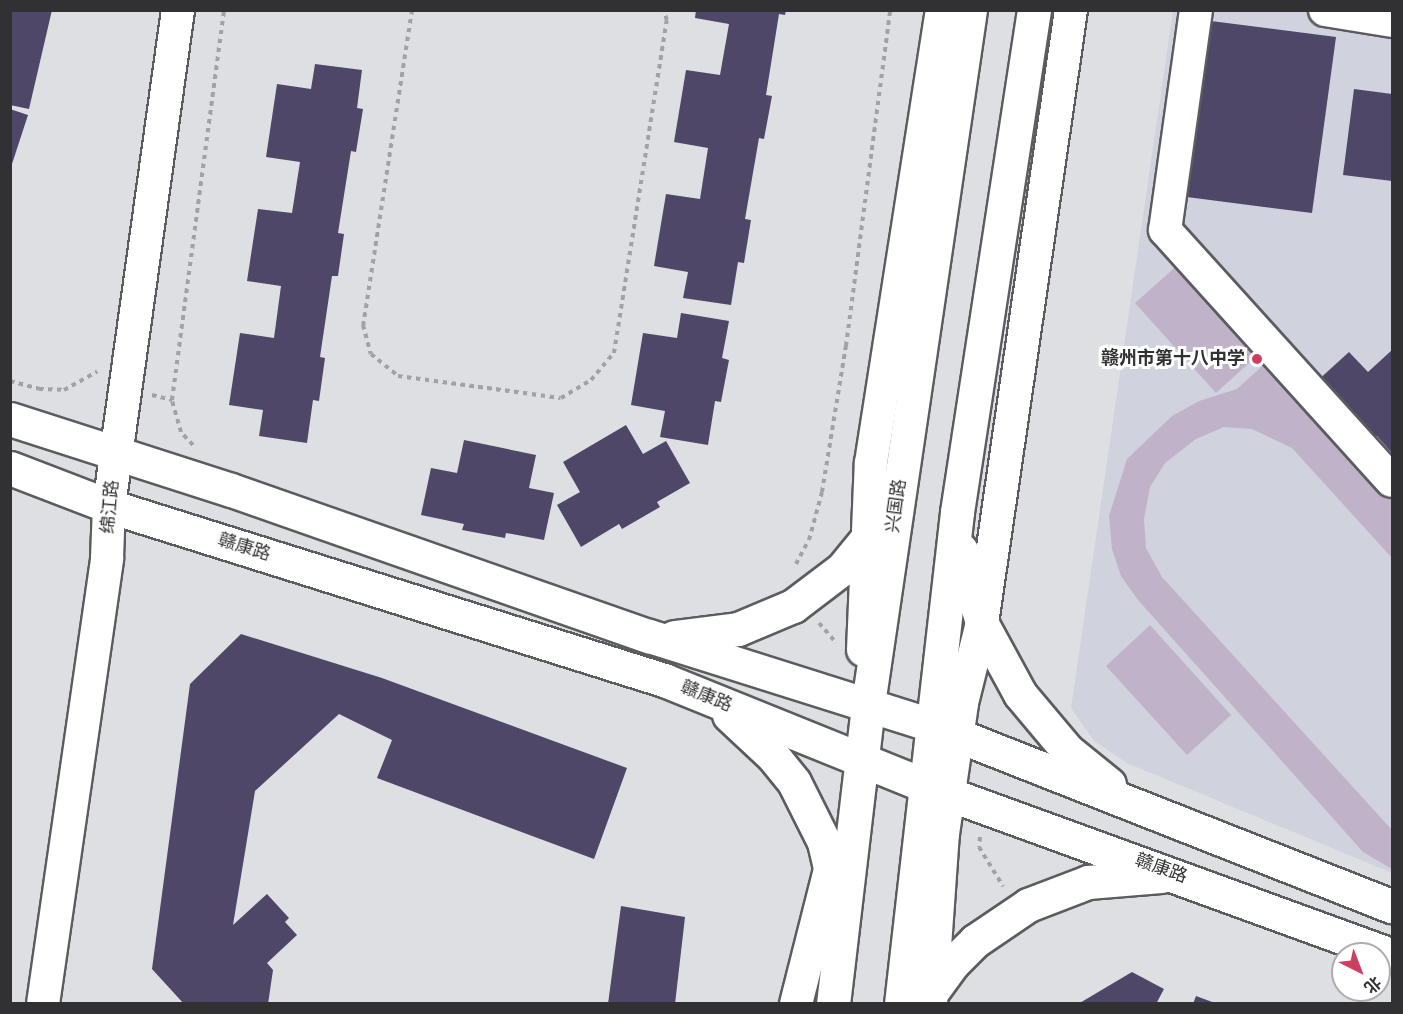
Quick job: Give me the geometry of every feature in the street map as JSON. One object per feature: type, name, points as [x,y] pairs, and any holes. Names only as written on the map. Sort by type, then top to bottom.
[{"type":"main road","name":"兴国路","points":[[835,989],[863,703],[904,462],[970,10]]},
{"type":"main road","points":[[901,1004],[945,731],[957,512],[1034,10]]},
{"type":"main road","points":[[10,419],[231,490],[649,636],[945,731],[1392,906]]},
{"type":"main road","points":[[649,636],[709,635],[767,619],[818,589],[842,569],[869,536],[894,492],[904,462]]},
{"type":"main road","name":"赣康路","points":[[10,468],[109,506],[664,680],[936,790],[1392,955]]},
{"type":"main road","points":[[957,512],[962,551],[982,622],[1020,694],[1067,750],[1119,792],[1178,823]]},
{"type":"main road","points":[[664,680],[723,711],[773,756],[811,812],[831,867],[839,907],[835,989]]},
{"type":"main road","points":[[929,999],[975,941],[1028,904],[1088,882],[1152,875],[1184,878]]},
{"type":"street","name":"绵江路","points":[[43,1004],[107,558],[109,506],[178,10]]},
{"type":"street","points":[[863,703],[871,463],[942,10]]},
{"type":"street","points":[[945,731],[982,622],[1071,10]]},
{"type":"street","points":[[1196,10],[1165,230],[1392,481]]},
{"type":"street","points":[[1324,10],[1392,21]]},
{"type":"street","points":[[796,1004],[857,758]]},
{"type":"street","points":[[929,999],[936,790]]},
{"type":"path","points":[[195,447],[181,432],[172,400],[224,10]]},
{"type":"path","points":[[412,10],[363,325],[371,354],[398,376],[561,398],[591,380],[614,353],[667,20],[663,10]]},
{"type":"path","points":[[794,567],[808,540],[822,492],[846,346],[890,10]]},
{"type":"shaded area","name":"赣州市第十八中学","points":[[1173,11],[1392,11],[1392,873],[1127,763],[1094,741],[1071,708]]},
{"type":"shaded area","points":[[1180,263],[1261,352],[1216,393],[1135,303]]},
{"type":"shaded area","points":[[1270,359],[1392,496],[1392,558],[1292,448],[1252,429],[1224,427],[1196,439],[1165,463],[1150,487],[1144,519],[1146,548],[1162,577],[1392,830],[1392,869],[1363,852],[1138,600],[1121,576],[1112,549],[1109,516],[1127,459],[1172,416],[1199,401],[1237,389]]},
{"type":"shaded area","points":[[1150,625],[1231,715],[1187,755],[1106,666]]},
{"type":"building","points":[[10,10],[52,10],[29,109],[10,105]]},
{"type":"building","points":[[696,10],[786,10],[785,15],[779,14],[766,95],[772,96],[764,139],[759,138],[745,219],[751,220],[744,263],[738,262],[731,305],[683,298],[688,272],[654,266],[666,194],[700,199],[708,148],[674,142],[686,70],[720,75],[729,24],[695,18]]},
{"type":"building","points":[[1203,20],[1336,37],[1312,213],[1179,196]]},
{"type":"building","points":[[315,64],[362,70],[357,108],[363,109],[356,152],[351,151],[338,233],[344,234],[338,276],[332,276],[320,357],[325,358],[319,401],[313,400],[307,443],[259,436],[263,410],[229,405],[240,333],[274,338],[281,286],[247,281],[258,209],[292,213],[300,162],[266,157],[277,84],[311,89]]},
{"type":"building","points":[[1354,89],[1392,94],[1392,181],[1343,175]]},
{"type":"building","points":[[10,109],[28,115],[11,167],[10,167]]},
{"type":"building","points":[[681,313],[729,321],[722,358],[729,360],[721,402],[715,401],[708,445],[660,437],[665,411],[631,405],[643,333],[677,338]]},
{"type":"building","points":[[1392,350],[1392,453],[1377,436],[1368,443],[1316,382],[1349,352],[1368,372]]},
{"type":"building","points":[[626,425],[643,454],[666,441],[690,483],[657,502],[660,507],[622,529],[619,524],[581,547],[557,505],[580,492],[563,462]]},
{"type":"building","points":[[464,440],[536,455],[529,488],[554,493],[544,540],[506,533],[505,538],[462,530],[464,524],[421,515],[431,468],[457,473]]},
{"type":"building","points":[[241,634],[382,678],[627,768],[594,859],[377,778],[392,740],[339,714],[255,791],[233,925],[267,894],[289,918],[285,922],[297,935],[267,963],[273,970],[268,1004],[184,1004],[152,969],[190,684]]},
{"type":"building","points":[[621,906],[685,917],[675,1004],[608,1004]]},
{"type":"building","points":[[1132,972],[1164,989],[1156,1004],[1078,1004]]},
{"type":"building","points":[[1196,996],[1215,1003],[1215,1004],[1193,1004]]},
{"type":"place","name":"赣州市第十八中学","points":[[1257,359]]}]
